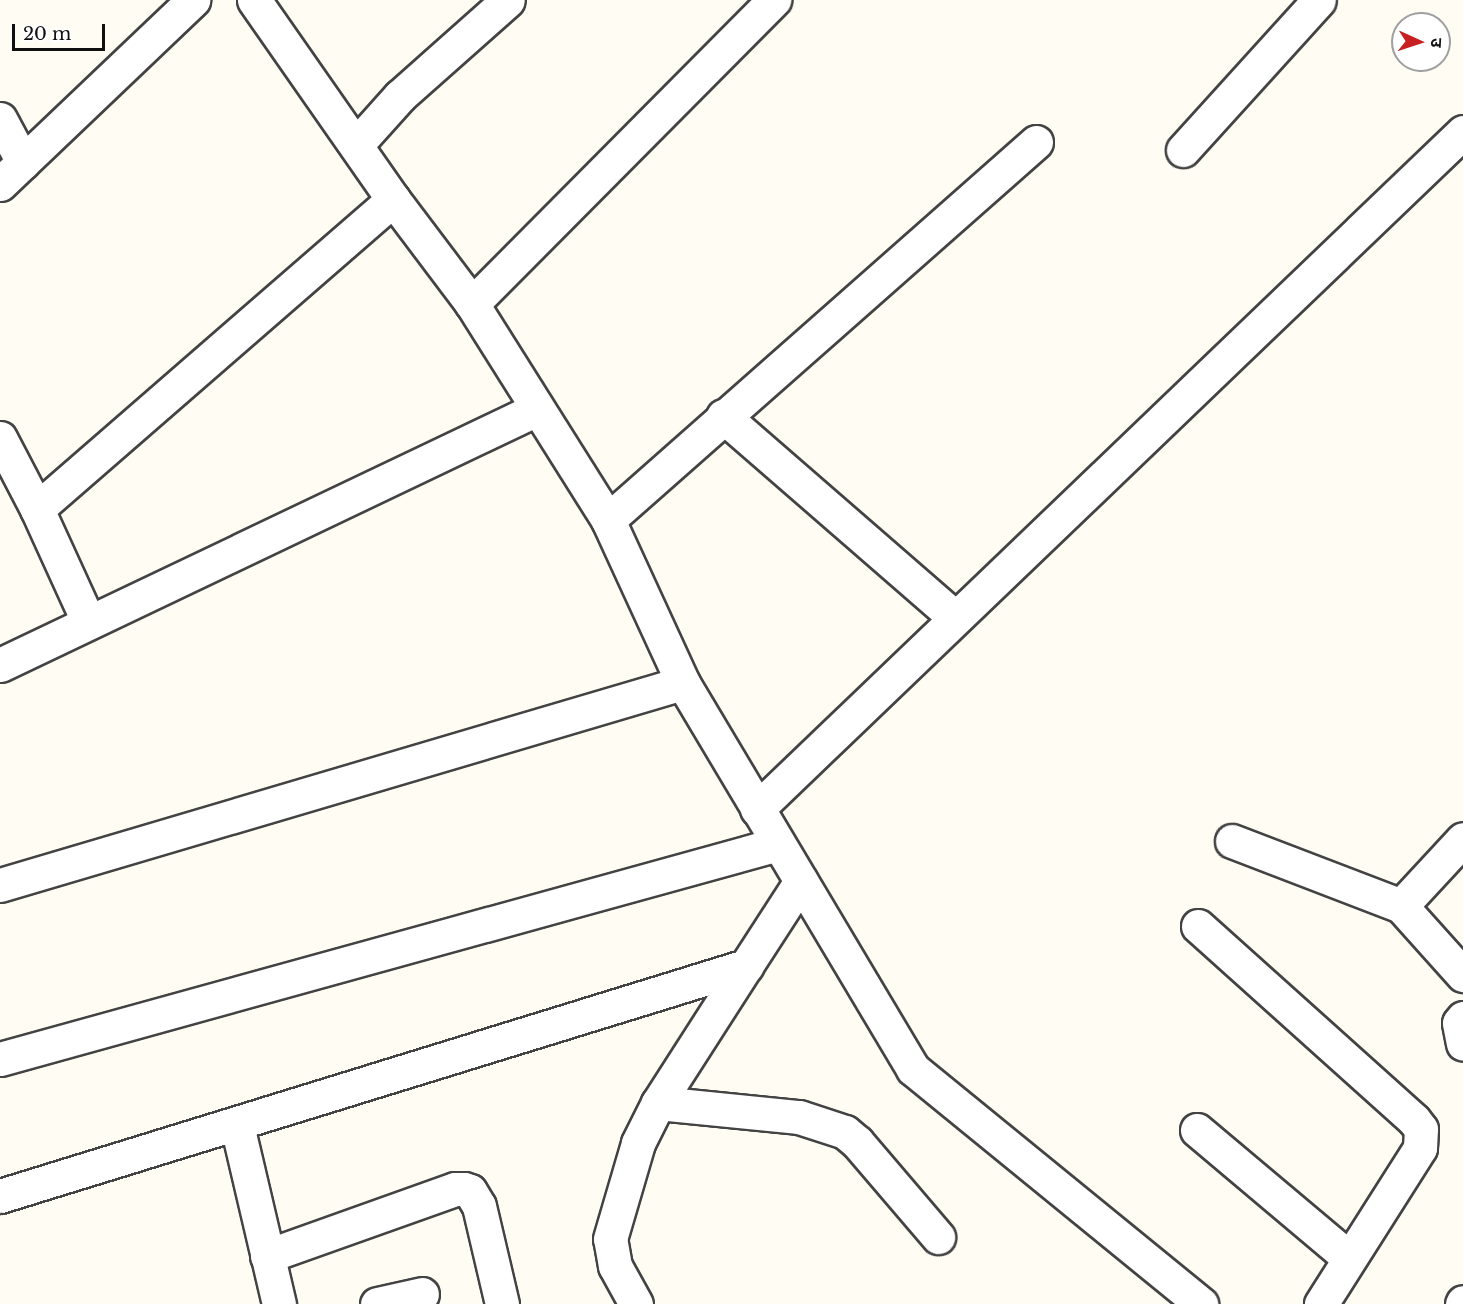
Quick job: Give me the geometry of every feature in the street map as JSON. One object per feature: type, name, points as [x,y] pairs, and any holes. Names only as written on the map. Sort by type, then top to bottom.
[{"type":"street","points":[[12,173],[193,0]]},
{"type":"street","points":[[254,0],[393,199],[472,304],[608,520],[683,683],[913,1069],[1201,1304]]},
{"type":"street","points":[[356,145],[400,96],[508,0]]},
{"type":"street","points":[[472,304],[774,0]]},
{"type":"street","points":[[1183,150],[1319,0]]},
{"type":"street","points":[[0,119],[12,173]]},
{"type":"street","points":[[757,809],[1463,132]]},
{"type":"street","points":[[608,520],[723,416],[1036,142]]},
{"type":"street","points":[[37,509],[393,199]]},
{"type":"street","points":[[0,665],[87,621],[537,409]]},
{"type":"street","points":[[723,416],[954,618]]},
{"type":"street","points":[[0,438],[37,509],[87,621]]},
{"type":"street","points":[[0,885],[683,683]]},
{"type":"street","points":[[1401,906],[1463,839]]},
{"type":"street","points":[[1232,841],[1401,906],[1463,975]]},
{"type":"street","points":[[0,1059],[778,844]]},
{"type":"street","points":[[636,1304],[615,1266],[610,1239],[639,1143],[658,1103],[801,881]]},
{"type":"street","points":[[1198,926],[1406,1112],[1421,1129],[1420,1148],[1348,1257],[1321,1304]]},
{"type":"street","points":[[0,1196],[237,1125],[746,966]]},
{"type":"street","points":[[1463,1018],[1459,1023],[1463,1044]]},
{"type":"street","points":[[658,1103],[799,1117],[845,1132],[938,1237]]},
{"type":"street","points":[[237,1125],[279,1304]]},
{"type":"street","points":[[1197,1130],[1348,1257]]},
{"type":"street","points":[[267,1256],[455,1189],[464,1189],[470,1191],[479,1206],[502,1304]]},
{"type":"street","points":[[377,1304],[422,1294]]}]
